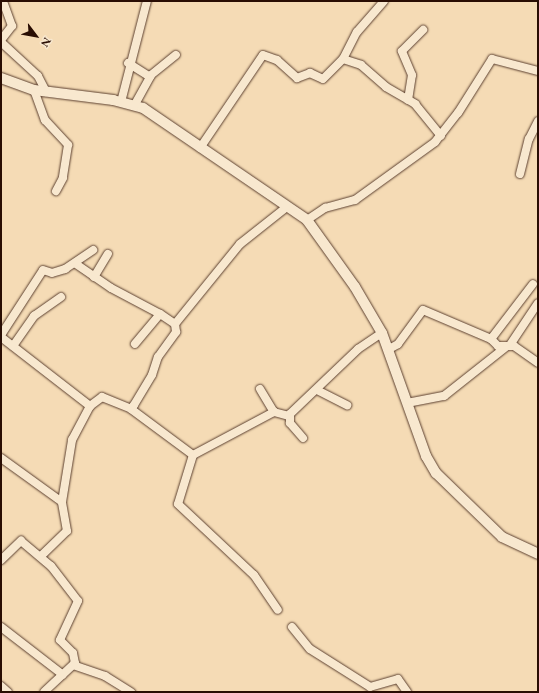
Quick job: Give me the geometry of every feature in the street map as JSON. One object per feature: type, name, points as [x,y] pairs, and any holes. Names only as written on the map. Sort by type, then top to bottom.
[{"type":"street","points":[[3,1],[12,26],[1,41],[38,76],[46,92]]},
{"type":"street","points":[[121,102],[128,63],[147,1]]},
{"type":"street","points":[[200,148],[236,99],[260,56],[273,58],[297,78],[310,73],[321,80],[343,59],[357,32],[384,1]]},
{"type":"street","points":[[408,100],[412,75],[402,51],[423,30]]},
{"type":"street","points":[[134,106],[150,77],[176,55]]},
{"type":"street","points":[[343,59],[364,66],[381,84],[408,100],[441,136]]},
{"type":"street","points":[[307,220],[325,208],[355,200],[441,136],[492,59],[538,71]]},
{"type":"street","points":[[128,63],[150,77]]},
{"type":"street","points":[[1,78],[34,90],[121,102],[156,116],[200,148],[307,220],[355,287],[382,333],[389,349],[426,456],[444,484],[502,538],[538,554]]},
{"type":"street","points":[[34,90],[45,120],[68,145],[63,178],[56,191]]},
{"type":"street","points":[[520,174],[529,139],[538,122]]},
{"type":"street","points":[[131,408],[152,375],[158,357],[176,332],[175,324],[240,244],[288,206]]},
{"type":"street","points":[[90,406],[1,336],[43,270],[52,273],[76,264],[93,250]]},
{"type":"street","points":[[94,277],[108,254]]},
{"type":"street","points":[[76,264],[94,277],[175,324]]},
{"type":"street","points":[[491,339],[533,284]]},
{"type":"street","points":[[14,346],[34,316],[61,297]]},
{"type":"street","points":[[409,407],[444,396],[508,345],[538,304]]},
{"type":"street","points":[[389,349],[398,344],[423,310],[491,339],[498,346],[508,345],[538,363]]},
{"type":"street","points":[[135,344],[160,314]]},
{"type":"street","points":[[289,416],[358,349],[382,333]]},
{"type":"street","points":[[260,389],[274,412]]},
{"type":"street","points":[[317,390],[348,405]]},
{"type":"street","points":[[41,556],[67,531],[62,502],[68,453],[90,406],[102,397],[109,397],[131,408],[193,455]]},
{"type":"street","points":[[278,610],[254,575],[178,504],[193,455],[274,412],[289,416],[303,438]]},
{"type":"street","points":[[1,458],[62,502]]},
{"type":"street","points":[[1,560],[18,542],[41,556],[78,601],[60,640],[73,653],[73,665],[44,692]]},
{"type":"street","points":[[1,627],[63,675]]},
{"type":"street","points":[[292,627],[310,649],[364,681],[370,687],[398,679],[407,692]]},
{"type":"street","points":[[73,665],[105,676],[131,692]]},
{"type":"street","points":[[378,692],[383,683]]},
{"type":"street","points":[[1,686],[8,692]]}]
